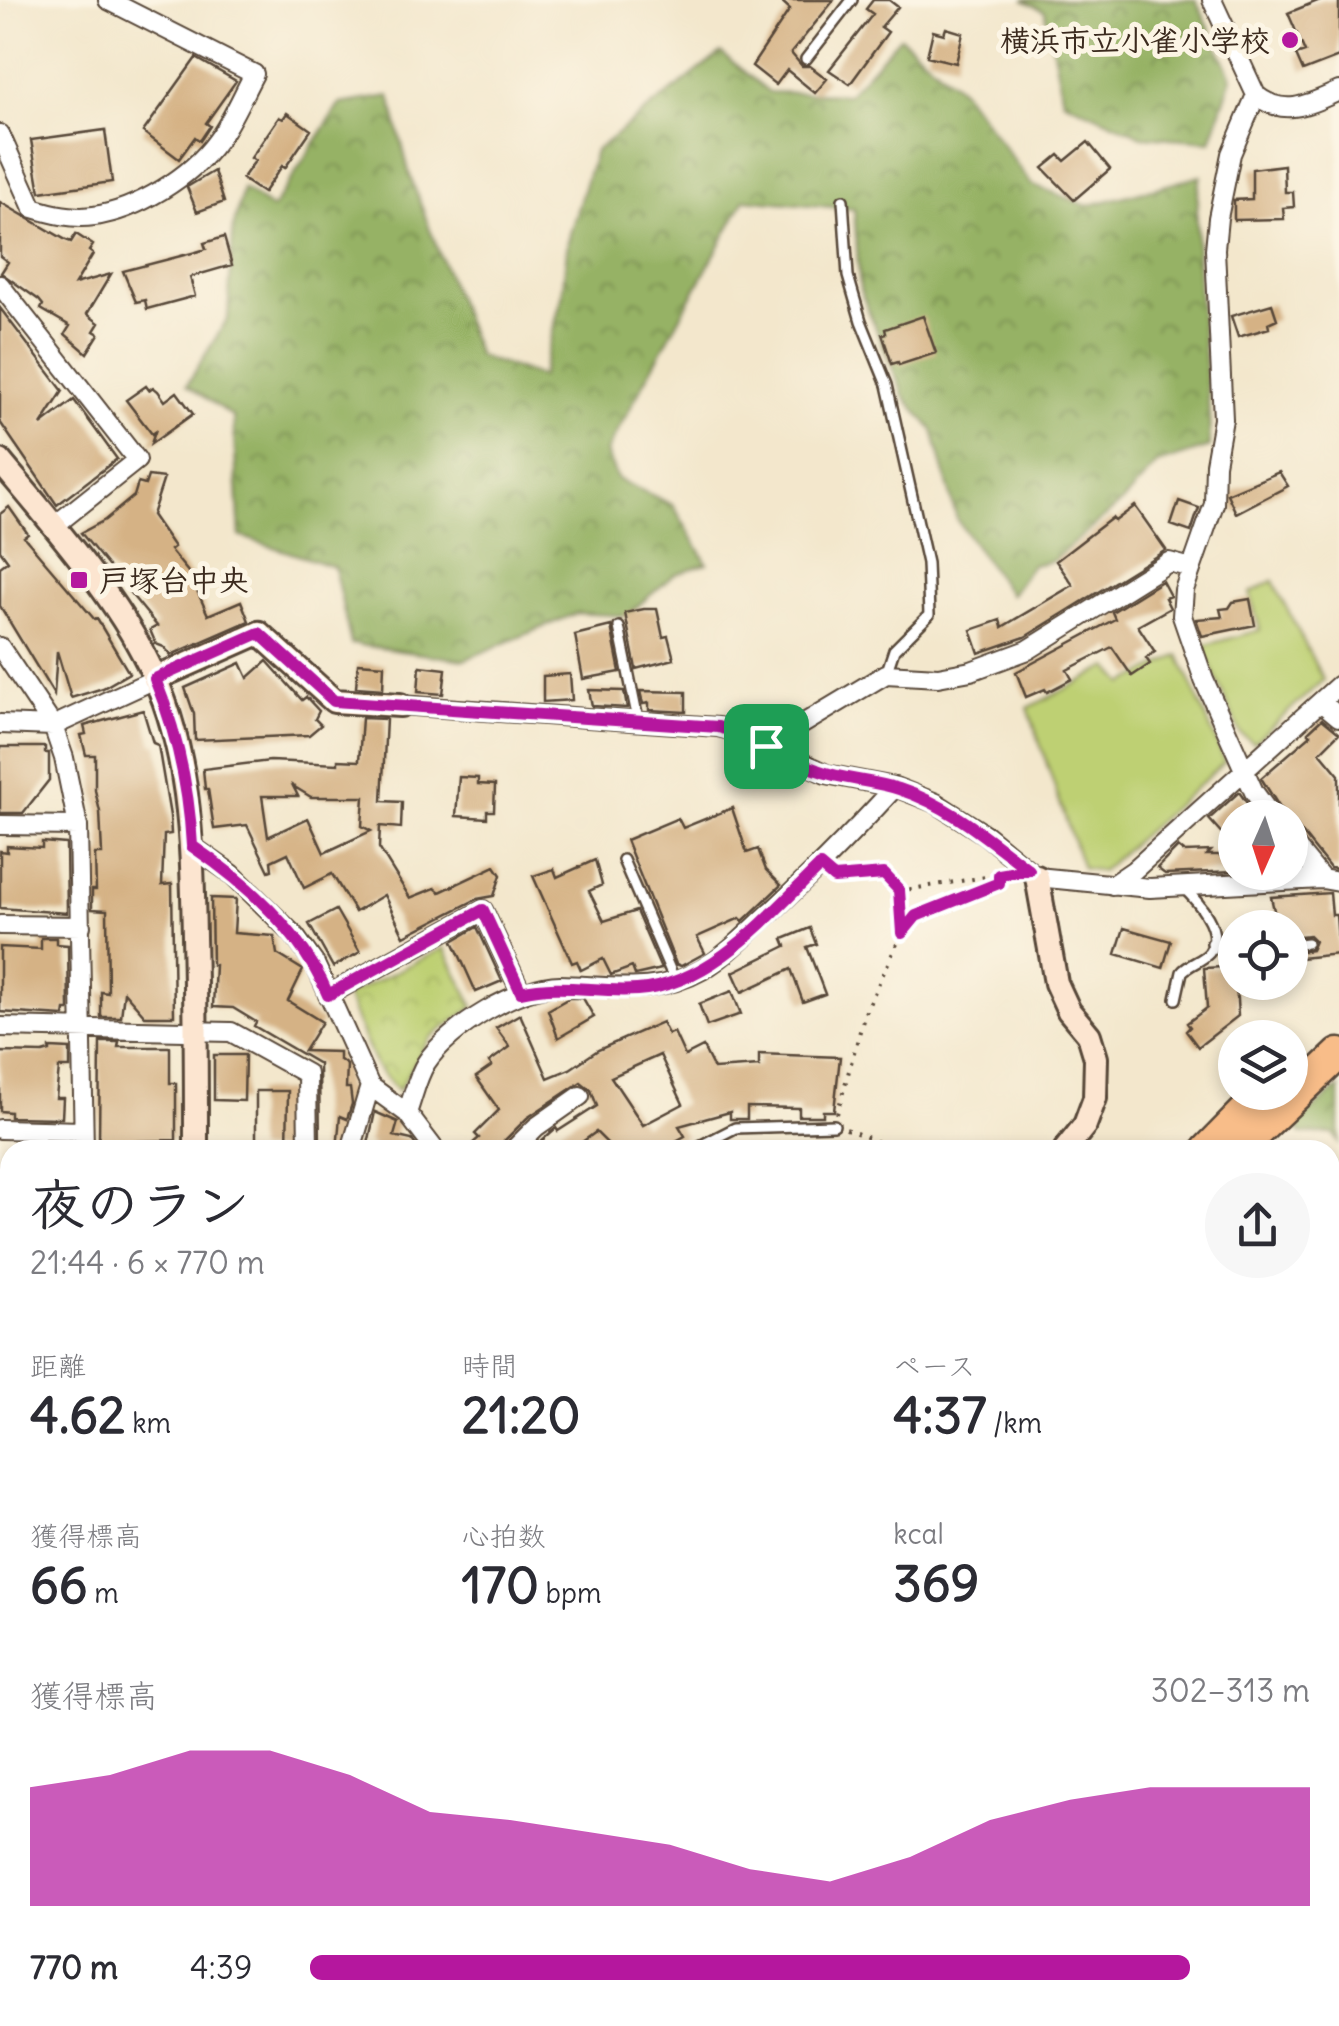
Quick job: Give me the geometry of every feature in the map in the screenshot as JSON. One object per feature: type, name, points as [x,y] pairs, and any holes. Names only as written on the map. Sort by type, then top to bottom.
[{"type":"highway","points":[[1308,1055],[1339,1029]]},
{"type":"highway","points":[[1249,1140],[1339,1054]]},
{"type":"highway","points":[[1217,1140],[1246,1110]]},
{"type":"street","points":[[0,134],[33,208],[61,216],[93,216],[120,209],[157,191],[194,166],[217,141],[254,74],[108,0]]},
{"type":"street","points":[[1212,0],[1256,95],[1271,106],[1304,106],[1339,91]]},
{"type":"street","points":[[1256,95],[1231,154],[1218,218],[1215,248],[1223,419],[1215,464],[1214,504],[1182,602],[1183,628],[1260,800]]},
{"type":"street","points":[[0,285],[137,460],[54,526]]},
{"type":"street","points":[[0,461],[54,526],[130,631],[170,715],[189,798],[192,846],[196,1140]]},
{"type":"street","points":[[766,746],[886,674],[938,676],[972,671],[1028,650],[1169,562],[1191,568]]},
{"type":"street","points":[[0,724],[53,726],[259,633],[334,701],[718,727],[826,774],[895,788],[936,803],[962,818],[1033,873],[1112,885],[1330,881]]},
{"type":"street","points":[[0,647],[53,726],[78,826],[84,1140],[0,1129]]},
{"type":"street","points":[[1112,885],[1134,870],[1339,686]]},
{"type":"street","points":[[1321,702],[1339,717]]},
{"type":"street","points":[[406,1113],[426,1063],[450,1036],[521,992],[562,985],[636,990],[699,972],[720,958],[820,866],[895,788]]},
{"type":"street","points":[[0,825],[78,826]]},
{"type":"street","points":[[192,846],[232,874],[294,935],[315,964],[370,1086],[406,1113],[427,1140]]},
{"type":"street","points":[[1308,858],[1330,881]]},
{"type":"street","points":[[1033,873],[1056,983],[1069,1010],[1088,1035],[1096,1058],[1095,1098],[1085,1125],[1072,1140]]},
{"type":"street","points":[[328,995],[483,910],[521,992]]},
{"type":"street","points":[[0,925],[81,926]]},
{"type":"street","points":[[0,1027],[231,1032],[307,1074],[308,1140]]},
{"type":"street","points":[[354,1140],[370,1086]]},
{"type":"street","points":[[523,1140],[580,1096]]},
{"type":"lane","points":[[806,59],[852,0]]},
{"type":"lane","points":[[842,200],[848,276],[861,321],[888,385],[928,563],[929,615],[894,650],[886,674]]},
{"type":"lane","points":[[619,627],[639,723]]},
{"type":"lane","points":[[623,860],[675,981]]},
{"type":"lane","points":[[1176,998],[1182,972],[1208,954],[1212,944],[1208,918],[1182,886]]},
{"type":"lane","points":[[1212,944],[1218,945]]},
{"type":"lane","points":[[712,1140],[735,1128],[834,1124]]},
{"type":"path","points":[[820,866],[834,878],[884,874],[899,890],[902,933]]},
{"type":"path","points":[[899,890],[1033,873]]},
{"type":"path","points":[[874,1140],[834,1124],[865,1013],[902,933],[916,916],[999,883],[999,875]]},
{"type":"green space","points":[[1023,0],[1196,0],[1232,77],[1211,141],[1142,136],[1063,100],[1045,11]]},
{"type":"green space","points":[[900,37],[962,90],[1031,184],[1087,206],[1201,176],[1198,271],[1210,447],[1157,464],[1120,504],[1052,561],[1032,565],[1010,595],[957,520],[933,430],[904,396],[860,290],[854,209],[745,199],[606,452],[617,479],[673,505],[707,563],[675,574],[626,616],[577,613],[464,660],[351,644],[334,567],[240,536],[233,417],[187,385],[228,318],[233,229],[243,189],[272,209],[340,104],[390,96],[410,176],[478,356],[541,377],[562,297],[568,240],[595,151],[721,53],[769,92],[848,94]]},
{"type":"green space","points":[[1273,581],[1323,680],[1254,743],[1240,733],[1202,646],[1260,630],[1250,593]]},
{"type":"green space","points":[[1179,655],[1225,762],[1101,871],[1082,868],[1028,708],[1109,667],[1124,684]]},
{"type":"green space","points":[[444,948],[474,1007],[430,1038],[398,1091],[376,1066],[346,996]]},
{"type":"green space","points":[[1339,1087],[1339,1140],[1334,1134],[1301,1134],[1296,1124]]},
{"type":"building","points":[[780,0],[834,0],[791,53],[802,66],[810,66],[827,79],[815,93],[787,70],[776,85],[752,66],[790,9]]},
{"type":"building","points":[[873,0],[889,0],[898,7],[881,27],[888,32],[850,84],[829,70],[873,14],[866,9]]},
{"type":"building","points":[[1320,0],[1339,0],[1339,57],[1303,71],[1296,55],[1305,52],[1288,13]]},
{"type":"building","points":[[946,28],[963,33],[956,63],[927,56],[933,31],[944,34]]},
{"type":"building","points":[[196,58],[236,81],[206,123],[210,126],[200,141],[195,137],[179,159],[143,132]]},
{"type":"building","points":[[287,113],[311,130],[263,193],[242,179],[255,161],[251,158],[279,117],[283,119]]},
{"type":"building","points":[[105,130],[112,182],[40,192],[31,140]]},
{"type":"building","points":[[1088,142],[1110,169],[1074,200],[1043,168],[1059,155],[1065,161]]},
{"type":"building","points":[[1284,165],[1285,192],[1293,192],[1294,207],[1283,208],[1284,219],[1234,220],[1234,200],[1252,199],[1252,169]]},
{"type":"building","points":[[214,171],[224,202],[197,212],[187,187]]},
{"type":"building","points":[[0,202],[66,240],[71,242],[76,234],[93,245],[89,251],[93,254],[75,284],[111,274],[87,314],[99,323],[94,331],[99,334],[87,353],[65,334],[70,326],[41,309],[39,300],[1,273],[8,262],[0,256]]},
{"type":"building","points":[[224,237],[232,265],[190,277],[195,296],[147,309],[145,300],[136,302],[123,271],[206,249],[204,243]]},
{"type":"building","points":[[1272,304],[1277,319],[1268,323],[1269,328],[1238,337],[1231,316]]},
{"type":"building","points":[[0,308],[63,391],[41,425],[74,400],[117,459],[57,505],[0,422]]},
{"type":"building","points":[[923,316],[936,353],[892,364],[882,334],[885,329]]},
{"type":"building","points":[[146,386],[149,390],[153,387],[165,401],[177,392],[193,414],[151,444],[155,432],[152,434],[126,400]]},
{"type":"building","points":[[1279,472],[1288,486],[1236,513],[1227,494]]},
{"type":"building","points":[[148,476],[164,478],[152,515],[174,547],[170,550],[198,584],[195,586],[208,615],[241,601],[249,621],[171,655],[156,644],[150,630],[157,626],[81,533],[105,520],[134,496],[138,483],[145,485]]},
{"type":"building","points":[[1179,501],[1199,508],[1191,532],[1171,525]]},
{"type":"building","points":[[1135,506],[1166,550],[1025,637],[979,653],[971,630],[1000,620],[1002,627],[1073,585],[1056,561],[1112,518],[1115,521]]},
{"type":"building","points":[[9,507],[28,534],[24,537],[97,619],[129,673],[103,688],[71,698],[57,651],[54,695],[0,606],[0,567],[8,561],[0,550],[0,514]]},
{"type":"building","points":[[1162,581],[1170,596],[1165,598],[1170,608],[1138,626],[1155,652],[1146,658],[1150,664],[1132,676],[1112,647],[1067,670],[1072,679],[1026,697],[1016,672],[1115,619],[1112,612]]},
{"type":"building","points":[[1250,599],[1255,625],[1202,636],[1196,619],[1222,617],[1220,609]]},
{"type":"building","points":[[657,609],[663,637],[668,636],[674,659],[636,669],[625,613]]},
{"type":"building","points":[[611,626],[620,672],[583,679],[575,635]]},
{"type":"building","points":[[267,661],[302,700],[306,697],[319,711],[315,719],[321,725],[309,735],[195,740],[194,714],[185,688],[241,663],[248,678]]},
{"type":"building","points":[[358,663],[384,665],[383,689],[356,687]]},
{"type":"building","points":[[420,666],[446,669],[443,694],[418,692]]},
{"type":"building","points":[[570,674],[572,700],[543,702],[543,676]]},
{"type":"building","points":[[589,690],[624,691],[627,708],[592,706]]},
{"type":"building","points":[[640,691],[686,692],[686,712],[649,710]]},
{"type":"building","points":[[143,710],[153,743],[158,745],[170,816],[171,834],[164,835],[162,885],[172,884],[174,1016],[145,1016],[124,992],[121,1017],[101,1017],[101,992],[108,993],[107,910],[92,909],[95,854],[102,854],[100,812],[95,790],[95,755],[86,755],[81,735],[86,734],[84,726]]},
{"type":"building","points":[[362,718],[386,719],[382,801],[402,802],[401,828],[380,826],[379,848],[410,898],[435,888],[440,892],[495,866],[501,875],[494,896],[477,899],[404,936],[384,895],[355,912],[332,874],[304,888],[288,853],[271,861],[269,871],[247,825],[214,829],[203,769],[270,761],[359,761]],"holes":[[[293,786],[311,797],[364,797],[362,826],[371,831],[324,853],[308,818],[268,837],[262,796],[298,796]]]},
{"type":"building","points":[[1322,719],[1339,733],[1320,752],[1339,775],[1339,869],[1330,868],[1308,840],[1308,800],[1275,800],[1261,778],[1311,735],[1308,732]]},
{"type":"building","points":[[0,747],[45,747],[45,753],[49,753],[49,780],[23,813],[0,813]]},
{"type":"building","points":[[459,777],[478,778],[478,784],[495,785],[494,811],[487,811],[487,818],[456,816]]},
{"type":"building","points":[[732,808],[747,853],[758,849],[766,870],[781,885],[743,921],[740,918],[697,937],[705,953],[681,966],[676,964],[626,840],[678,818],[683,828]]},
{"type":"building","points":[[1218,811],[1218,829],[1209,819]]},
{"type":"building","points":[[42,842],[66,844],[67,913],[0,908],[0,851],[7,852],[7,846],[42,848]]},
{"type":"building","points":[[1178,847],[1184,852],[1211,851],[1207,855],[1218,855],[1218,872],[1165,874],[1157,868]]},
{"type":"building","points":[[595,860],[602,885],[589,891],[604,921],[636,911],[661,969],[635,975],[632,967],[611,975],[603,959],[581,970],[577,961],[572,963],[533,876],[554,869],[557,877]]},
{"type":"building","points":[[1330,893],[1339,954],[1308,957],[1315,941],[1308,935],[1308,910],[1274,910],[1271,897]]},
{"type":"building","points":[[211,898],[236,899],[234,933],[274,936],[277,954],[303,970],[288,1001],[322,1022],[304,1051],[339,1052],[339,1059],[347,1065],[346,1088],[350,1088],[352,1104],[347,1119],[340,1116],[338,1140],[320,1140],[319,1064],[254,1026],[256,1022],[233,1008],[213,1007]]},
{"type":"building","points":[[336,910],[360,952],[333,967],[309,924]]},
{"type":"building","points":[[477,927],[502,981],[476,992],[453,941]]},
{"type":"building","points":[[810,928],[816,944],[807,947],[825,994],[803,1002],[791,969],[742,992],[733,972],[786,946],[783,939]]},
{"type":"building","points":[[1124,928],[1171,941],[1163,968],[1116,954]]},
{"type":"building","points":[[41,938],[56,938],[56,944],[68,945],[69,1010],[65,1010],[64,1016],[0,1012],[0,947],[41,949]]},
{"type":"building","points":[[1218,967],[1218,1000],[1237,1000],[1238,1016],[1218,1020],[1218,1032],[1198,1047],[1186,1031],[1190,1027],[1187,1023],[1207,1008],[1204,968]]},
{"type":"building","points":[[732,991],[741,1014],[707,1026],[699,1004]]},
{"type":"building","points":[[569,998],[583,998],[594,1017],[558,1038],[548,1010]]},
{"type":"building","points":[[520,1014],[548,1078],[598,1050],[662,1022],[668,1034],[674,1032],[685,1056],[703,1047],[714,1069],[759,1066],[759,1054],[840,1057],[834,1111],[823,1111],[823,1116],[799,1116],[799,1108],[747,1107],[747,1119],[730,1119],[730,1112],[679,1126],[685,1136],[678,1140],[604,1140],[596,1132],[585,1140],[542,1140],[597,1106],[591,1090],[581,1082],[527,1118],[505,1140],[477,1140],[475,1134],[499,1110],[476,1077],[510,1047],[496,1028]],"holes":[[[660,1055],[683,1104],[643,1125],[611,1077]]]},
{"type":"building","points":[[100,1042],[119,1042],[118,1047],[170,1047],[170,1083],[176,1083],[176,1140],[99,1140]]},
{"type":"building","points":[[50,1048],[70,1049],[70,1068],[59,1068],[56,1098],[63,1098],[62,1118],[10,1117],[10,1112],[0,1111],[0,1052],[43,1053]]},
{"type":"building","points":[[214,1055],[245,1055],[244,1101],[214,1100]]},
{"type":"building","points":[[256,1091],[288,1091],[287,1140],[256,1140]]},
{"type":"building","points":[[375,1112],[398,1122],[394,1136],[412,1140],[369,1140]]},
{"type":"place","name":"横浜市立小雀小学校","points":[[1290,40]]},
{"type":"place","name":"戸塚台中央","points":[[79,580]]},
{"type":"route","points":[[259,633],[334,701],[718,727],[766,746],[826,774],[895,788],[936,803],[986,834],[1029,870],[999,875],[999,883],[916,916],[902,933],[899,890],[884,874],[834,878],[820,866],[720,958],[699,972],[636,990],[562,985],[521,992],[483,910],[328,995],[315,964],[294,935],[232,874],[192,846],[189,798],[180,755],[155,679],[259,633]]}]
